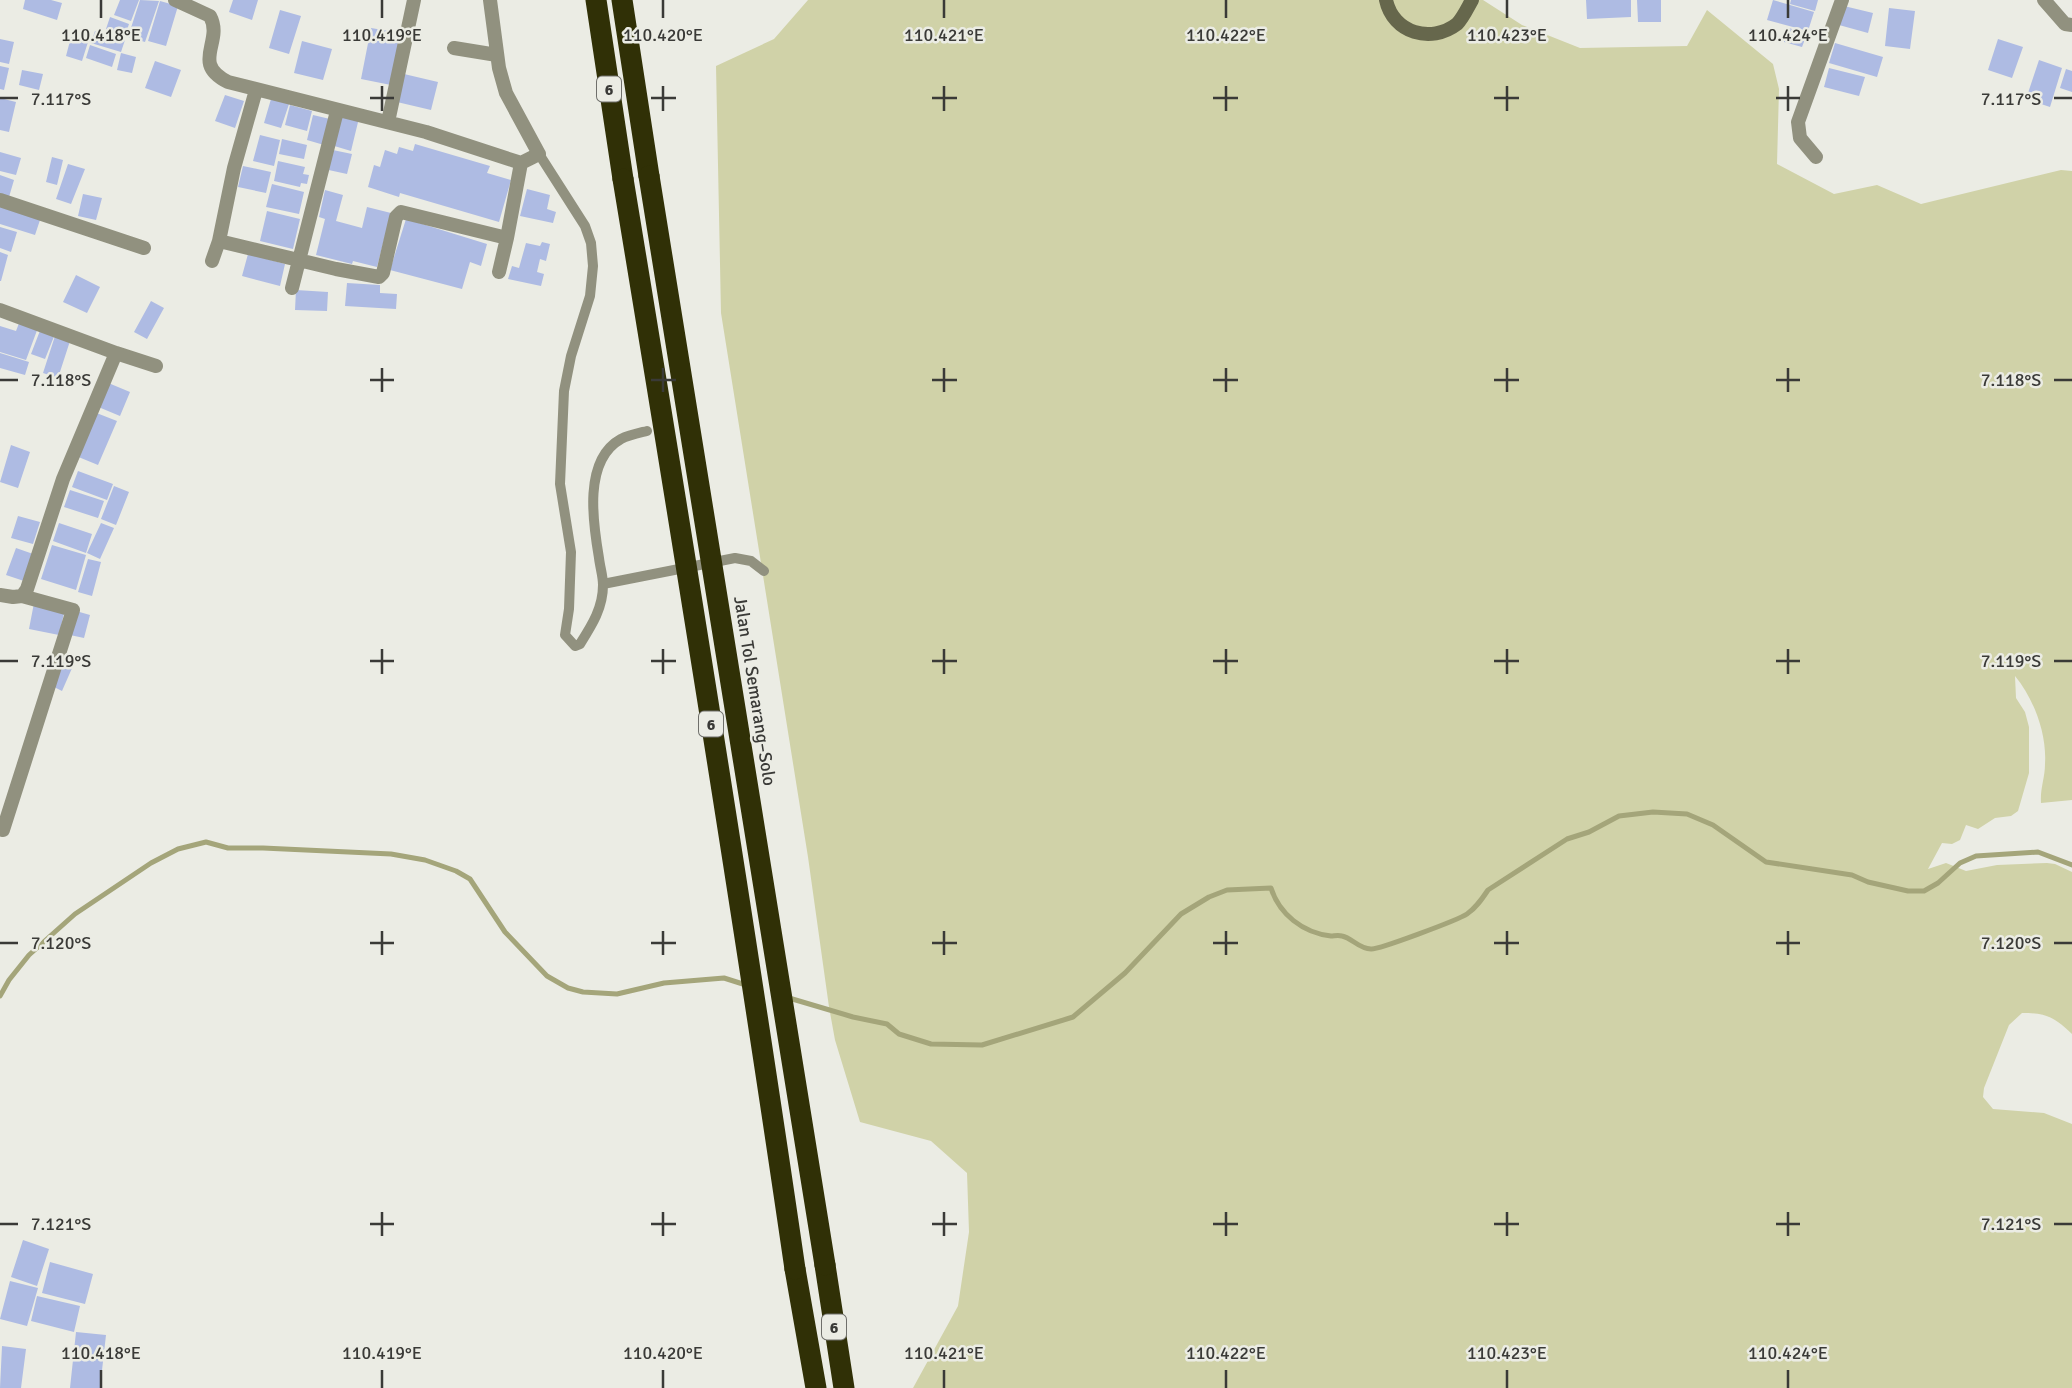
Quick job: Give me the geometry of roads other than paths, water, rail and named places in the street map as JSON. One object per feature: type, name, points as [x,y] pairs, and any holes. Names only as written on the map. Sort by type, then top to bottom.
[{"type":"highway","name":"6","points":[[596,0],[776,1131],[795,1269],[816,1388]]},
{"type":"highway","name":"Jalan Tol Semarang–Solo","points":[[622,0],[844,1388]]},
{"type":"street","points":[[174,0],[207,13],[212,20],[214,28],[208,57],[215,76],[256,90],[426,132],[521,163],[538,154],[506,93],[497,55],[490,0]]},
{"type":"street","points":[[388,122],[414,0]]},
{"type":"street","points":[[1386,0],[1390,13],[1402,28],[1428,35],[1446,30],[1459,22],[1472,0]]},
{"type":"street","points":[[1816,157],[1800,138],[1798,122],[1842,0]]},
{"type":"street","points":[[2044,0],[2065,24],[2072,25]]},
{"type":"street","points":[[454,48],[497,55]]},
{"type":"street","points":[[212,261],[256,90]]},
{"type":"street","points":[[292,288],[337,111]]},
{"type":"street","points":[[499,272],[521,163]]},
{"type":"street","points":[[0,200],[144,248]]},
{"type":"street","points":[[219,241],[373,277],[381,276],[396,217],[401,212],[507,238]]},
{"type":"street","points":[[0,310],[156,366]]},
{"type":"street","points":[[22,596],[27,589],[63,479],[116,353]]},
{"type":"street","points":[[0,595],[22,596],[73,610],[3,830],[0,829]]},
{"type":"lane","points":[[538,154],[585,226],[591,243],[593,266],[590,296],[571,356],[564,391],[560,484],[571,552],[569,609],[565,635],[575,646],[580,644],[601,608],[603,584],[593,501],[594,481],[607,450],[622,438],[647,430]]},
{"type":"lane","points":[[603,584],[735,558],[751,561],[764,571]]},
{"type":"waterway","points":[[789,998],[887,1024],[899,1034],[931,1044],[982,1045],[1073,1017],[1125,973],[1181,914],[1209,897],[1227,890],[1271,888],[1286,914],[1302,926],[1321,934],[1346,937],[1367,949],[1377,948],[1467,914],[1488,890],[1567,839],[1589,832],[1619,816],[1653,812],[1687,814],[1713,825],[1766,862],[1852,875],[1868,882],[1908,891],[1924,891],[1938,883],[1960,863],[1976,856],[2038,852],[2072,865]]},
{"type":"waterway","points":[[0,996],[29,955],[75,914],[151,863],[178,849],[206,842],[228,848],[391,854],[425,860],[456,871],[470,879],[505,932],[547,976],[568,988],[583,992],[617,994],[664,983],[724,978],[746,985]]}]
